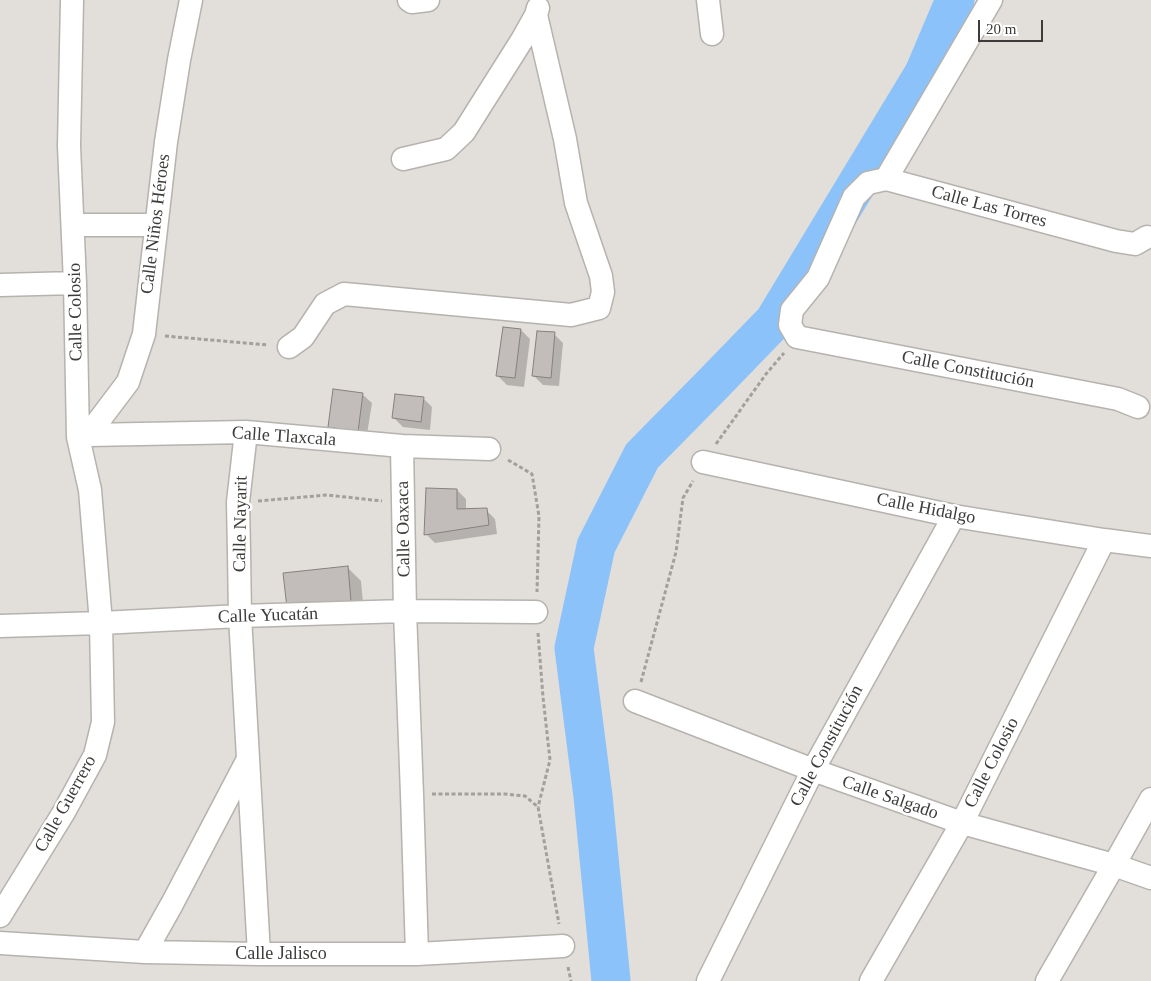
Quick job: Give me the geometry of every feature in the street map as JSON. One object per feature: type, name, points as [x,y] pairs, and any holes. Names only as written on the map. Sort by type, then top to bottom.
[{"type":"street","name":"Calle Colosio","points":[[72,0],[69,146],[75,283],[83,436],[90,490],[101,623]]},
{"type":"street","name":"Calle Niños Héroes","points":[[83,436],[128,382],[144,334],[166,142],[191,0]]},
{"type":"street","points":[[409,0],[412,2],[428,0]]},
{"type":"street","points":[[708,0],[712,34]]},
{"type":"street","points":[[797,337],[790,326],[792,310],[818,278],[854,198],[868,183],[886,179],[991,0]]},
{"type":"street","points":[[403,159],[446,149],[464,132],[522,40],[538,7]]},
{"type":"street","points":[[289,347],[303,337],[326,304],[344,294],[571,315],[599,308],[604,292],[601,276],[576,204],[565,139],[538,7]]},
{"type":"street","name":"Calle Las Torres","points":[[886,179],[1116,241],[1135,244],[1147,236]]},
{"type":"street","points":[[73,225],[156,225]]},
{"type":"street","points":[[0,285],[75,283]]},
{"type":"street","name":"Calle Constitución","points":[[797,337],[1118,399],[1138,407]]},
{"type":"street","name":"Calle Tlaxcala","points":[[83,436],[246,432],[402,446],[489,449]]},
{"type":"street","name":"Calle Nayarit","points":[[246,432],[238,502],[240,616],[259,954]]},
{"type":"street","name":"Calle Oaxaca","points":[[402,446],[405,611],[416,954]]},
{"type":"street","name":"Calle Hidalgo","points":[[703,462],[954,516],[1151,546]]},
{"type":"street","name":"Calle Constitución","points":[[708,981],[813,770],[954,516]]},
{"type":"street","name":"Calle Colosio","points":[[871,981],[962,823],[1104,540]]},
{"type":"street","name":"Calle Yucatán","points":[[0,626],[405,611],[536,612]]},
{"type":"street","name":"Calle Guerrero","points":[[0,916],[64,812],[95,755],[102,722],[101,623]]},
{"type":"street","name":"Calle Salgado","points":[[636,701],[813,770],[962,823],[1151,878]]},
{"type":"street","points":[[145,952],[249,757]]},
{"type":"street","points":[[1047,981],[1151,799]]},
{"type":"street","name":"Calle Jalisco","points":[[0,943],[145,952],[259,954],[416,954],[563,946]]},
{"type":"path","points":[[144,334],[289,347]]},
{"type":"path","points":[[636,701],[676,552],[683,498],[703,462],[766,374],[797,337]]},
{"type":"path","points":[[238,502],[327,495],[403,503]]},
{"type":"path","points":[[412,794],[505,794],[524,796],[538,808],[571,981]]},
{"type":"building","points":[[503,327],[521,329],[515,378],[496,376]]},
{"type":"building","points":[[537,331],[555,332],[551,378],[532,376]]},
{"type":"building","points":[[333,389],[363,393],[358,432],[328,427]]},
{"type":"building","points":[[395,394],[424,397],[421,422],[392,418]]},
{"type":"building","points":[[426,488],[457,489],[457,509],[487,508],[489,525],[424,535]]},
{"type":"building","points":[[348,566],[351,601],[287,608],[283,573]]},
{"type":"waterway","points":[[611,981],[593,796],[574,648],[596,546],[642,456],[774,321],[924,73],[955,0]]}]
